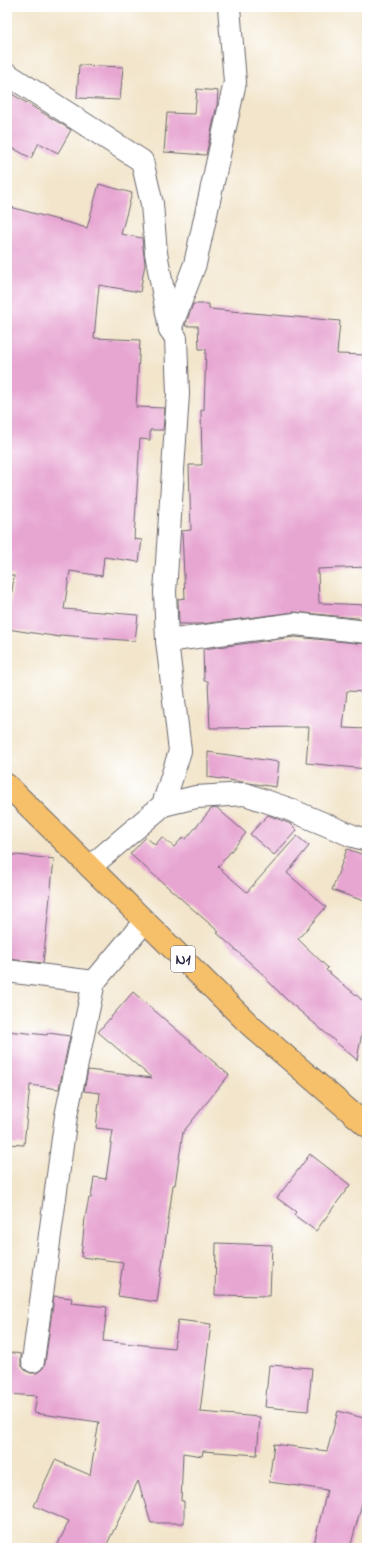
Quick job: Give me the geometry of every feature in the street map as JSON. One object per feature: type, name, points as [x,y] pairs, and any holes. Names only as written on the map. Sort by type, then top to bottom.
[{"type":"highway","name":"N1","points":[[7,785],[252,1027],[367,1126]]},
{"type":"street","points":[[170,329],[195,264],[235,82],[229,7]]},
{"type":"street","points":[[7,74],[142,161],[152,204],[156,253],[170,329],[176,338],[178,394],[165,592],[167,641],[180,751],[163,805]]},
{"type":"street","points":[[167,641],[295,624],[367,632]]},
{"type":"street","points":[[90,867],[163,805],[196,797],[245,794],[286,808],[353,836],[367,840]]},
{"type":"street","points":[[32,1361],[66,1116],[94,982],[145,921]]},
{"type":"street","points":[[7,971],[94,982]]},
{"type":"building","points":[[79,65],[123,67],[120,100],[77,98]]},
{"type":"building","points":[[197,89],[218,91],[217,105],[206,155],[164,152],[167,113],[195,114]]},
{"type":"building","points":[[7,91],[71,130],[58,153],[39,143],[31,158],[7,145]]},
{"type":"building","points":[[99,184],[132,193],[121,234],[142,238],[145,264],[140,292],[99,285],[94,338],[140,340],[136,407],[165,408],[163,430],[150,430],[150,440],[140,439],[134,539],[142,540],[139,562],[104,557],[102,576],[70,571],[64,609],[138,615],[135,641],[60,635],[60,637],[7,629],[14,576],[7,574],[7,206],[87,228]]},
{"type":"building","points":[[193,304],[209,304],[209,309],[340,321],[337,354],[367,355],[367,567],[318,569],[319,603],[367,605],[367,619],[294,612],[202,624],[179,624],[178,599],[185,598],[182,531],[191,530],[189,465],[202,465],[201,410],[204,410],[206,349],[199,349],[198,326],[185,326]]},
{"type":"building","points":[[295,637],[367,644],[365,692],[347,691],[343,728],[367,729],[367,769],[306,763],[309,727],[210,728],[208,681],[204,681],[203,649]]},
{"type":"building","points":[[208,752],[279,762],[276,787],[208,777]]},
{"type":"building","points":[[217,808],[246,833],[218,867],[247,892],[297,836],[309,846],[287,873],[326,907],[298,939],[328,968],[326,970],[367,1004],[357,1060],[287,1000],[266,979],[267,978],[217,933],[219,932],[130,854],[146,837],[155,845],[162,837],[174,847],[183,837],[186,839],[211,809]]},
{"type":"building","points":[[268,815],[291,824],[297,830],[274,855],[250,834]]},
{"type":"building","points":[[347,849],[367,856],[367,902],[332,890]]},
{"type":"building","points":[[7,854],[54,859],[43,963],[7,959]]},
{"type":"building","points":[[133,992],[229,1075],[183,1132],[175,1185],[173,1185],[157,1302],[118,1296],[123,1262],[81,1257],[85,1218],[89,1198],[91,1198],[94,1177],[106,1179],[113,1130],[96,1128],[100,1093],[84,1091],[88,1070],[152,1078],[98,1032]]},
{"type":"building","points":[[7,1031],[47,1035],[48,1033],[70,1036],[59,1089],[30,1085],[24,1145],[7,1144]]},
{"type":"building","points":[[310,1154],[350,1185],[316,1231],[294,1215],[296,1212],[277,1198]]},
{"type":"building","points":[[216,1243],[272,1245],[270,1296],[215,1295]]},
{"type":"building","points":[[54,1296],[72,1298],[71,1303],[107,1307],[103,1341],[174,1348],[178,1320],[211,1324],[200,1412],[260,1417],[257,1455],[203,1451],[202,1456],[183,1453],[181,1501],[184,1501],[184,1523],[151,1523],[138,1481],[105,1548],[56,1548],[69,1521],[34,1506],[55,1460],[90,1475],[99,1422],[34,1413],[37,1396],[7,1394],[7,1352],[21,1354],[21,1365],[26,1371],[37,1373],[43,1368],[45,1363]]},
{"type":"building","points":[[269,1365],[312,1368],[308,1411],[265,1407]]},
{"type":"building","points":[[338,1411],[367,1419],[367,1485],[350,1548],[313,1548],[327,1490],[269,1482],[274,1444],[327,1451]]}]
